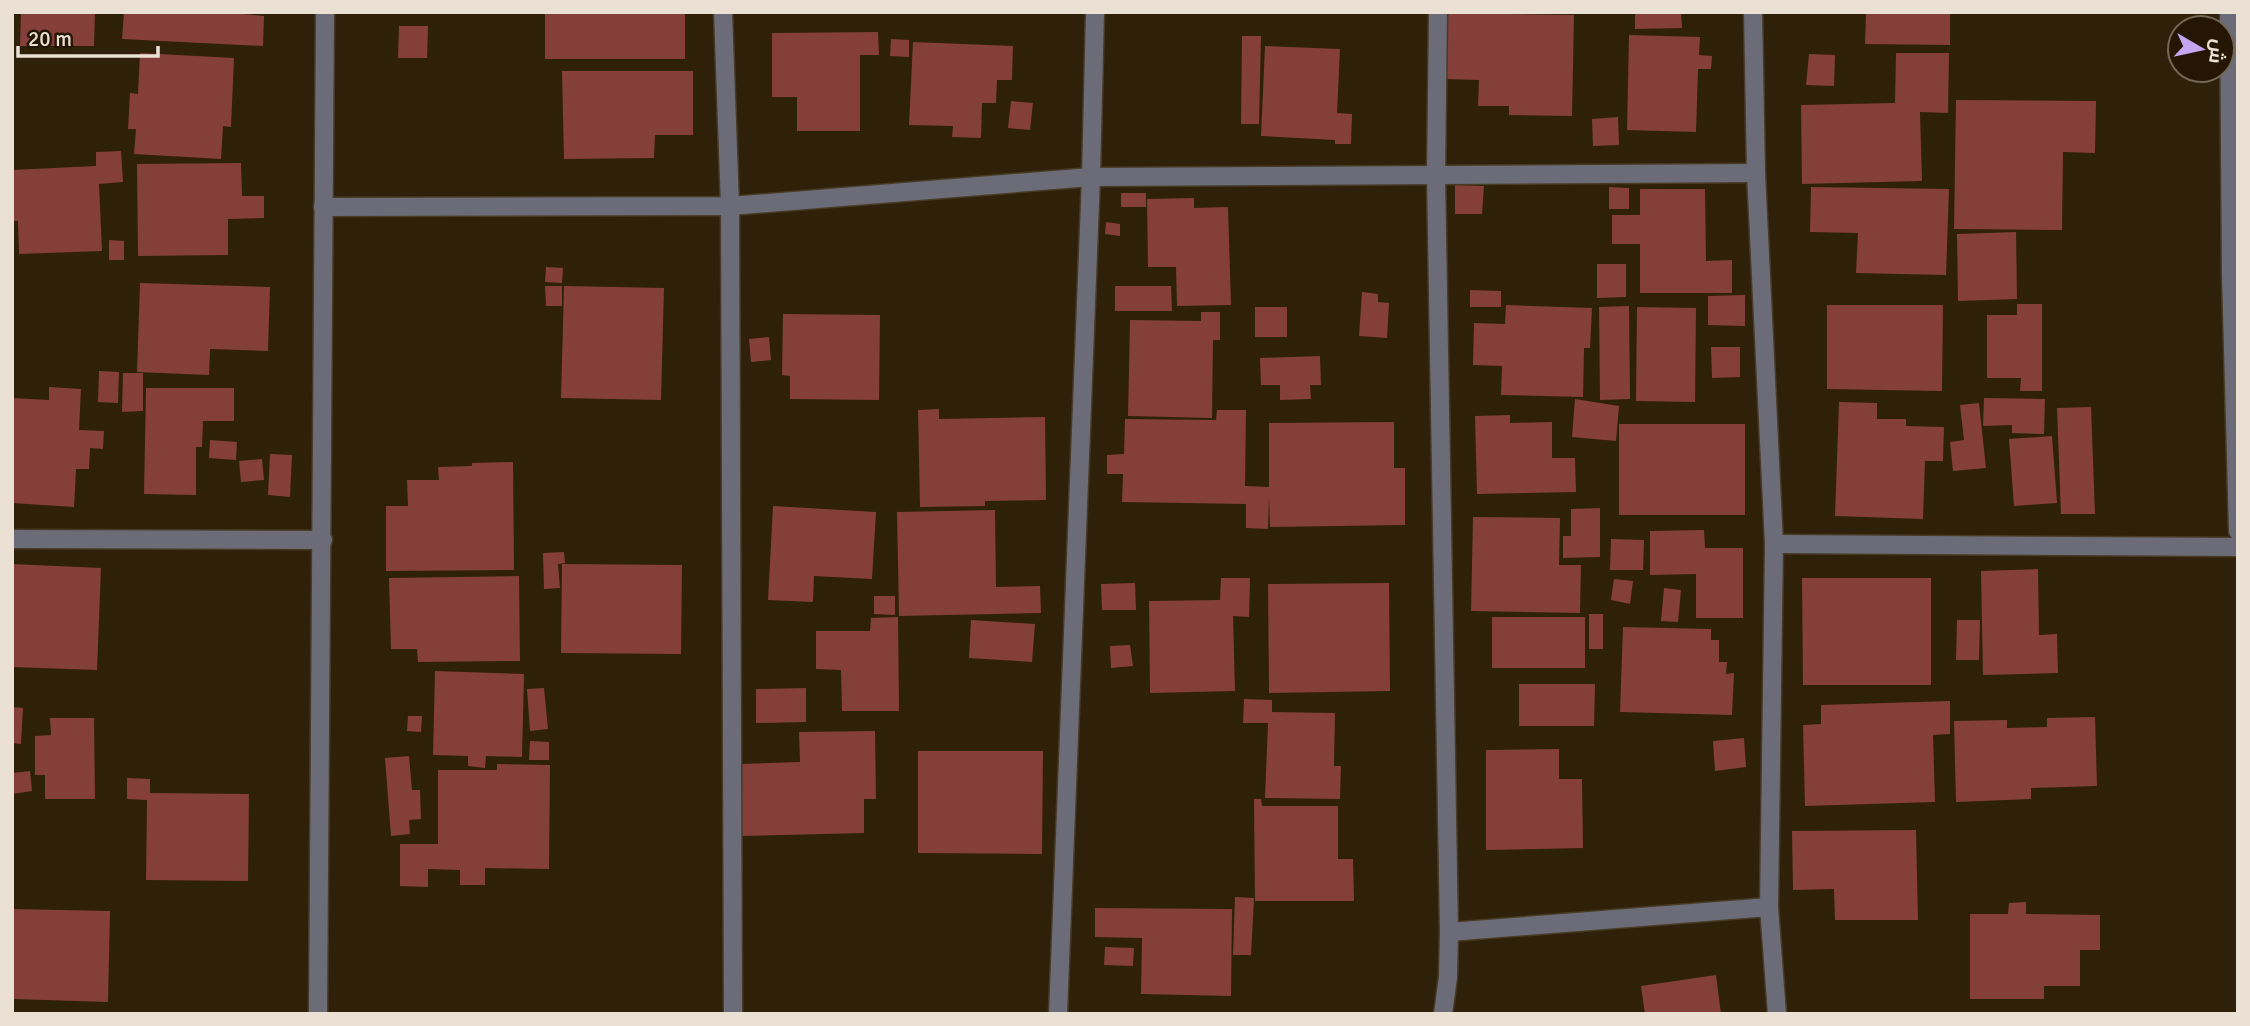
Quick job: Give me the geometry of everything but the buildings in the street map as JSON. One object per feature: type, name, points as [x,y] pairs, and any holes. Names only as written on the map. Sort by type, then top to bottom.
[{"type":"street","points":[[318,1014],[325,12]]},
{"type":"street","points":[[723,12],[730,206],[733,1014]]},
{"type":"street","points":[[1058,1014],[1095,12]]},
{"type":"street","points":[[1438,12],[1436,175],[1449,932],[1448,977],[1443,1014]]},
{"type":"street","points":[[1753,12],[1756,173],[1774,544],[1769,907],[1777,1014]]},
{"type":"street","points":[[2229,12],[2238,531]]},
{"type":"street","points":[[323,207],[730,206],[1091,177],[1756,173]]},
{"type":"street","points":[[12,539],[323,540]]},
{"type":"street","points":[[1774,544],[2238,547]]},
{"type":"street","points":[[1449,932],[1769,907]]}]
